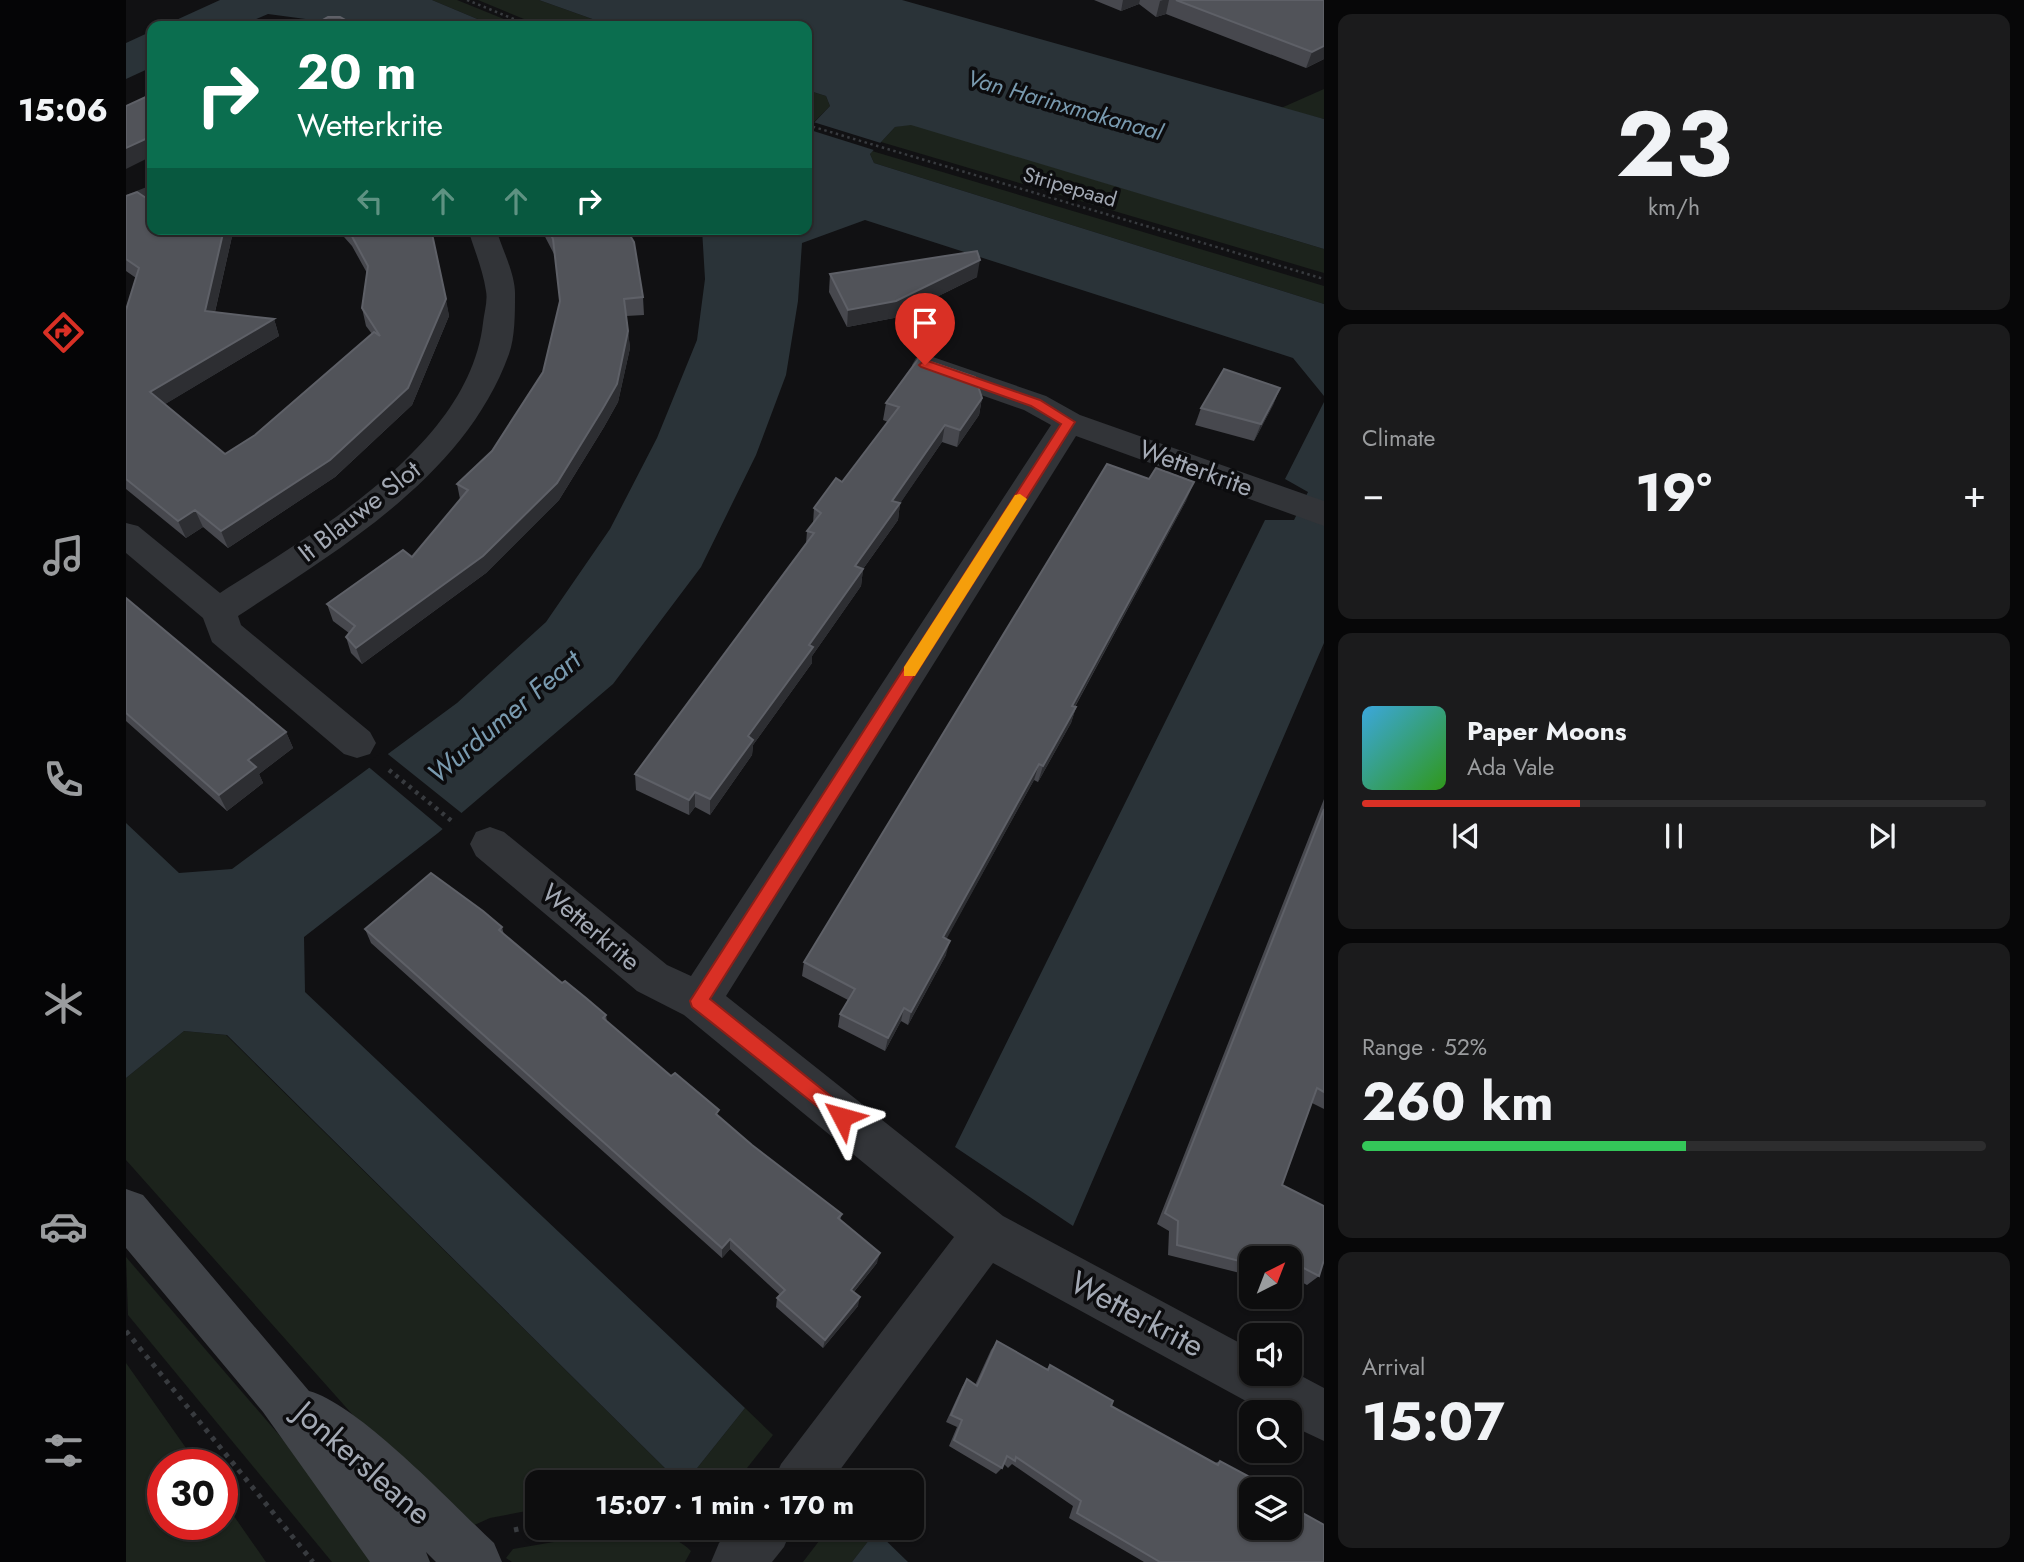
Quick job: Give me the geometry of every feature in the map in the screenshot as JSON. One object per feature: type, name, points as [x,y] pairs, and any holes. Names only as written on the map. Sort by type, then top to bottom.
[{"type":"street","points":[[126,206],[147,196]]},
{"type":"street","name":"It Blauwe Slot","points":[[219,611],[383,499],[435,450],[470,405],[491,356],[501,312],[497,267],[484,235]]},
{"type":"street","name":"Wetterkrite","points":[[925,365],[1035,403],[1069,422],[1312,510]]},
{"type":"street","points":[[699,1001],[1069,422]]},
{"type":"street","points":[[126,535],[219,611],[225,632],[371,754]]},
{"type":"street","name":"Wetterkrite","points":[[473,834],[652,978],[699,1001],[986,1233],[1324,1416]]},
{"type":"street","name":"Jonkersleane","points":[[126,1212],[281,1394],[345,1487],[403,1562]]},
{"type":"street","points":[[808,1470],[986,1233]]},
{"type":"street","name":"Jonkersleane","points":[[281,1394],[370,1462],[474,1562]]},
{"type":"street","points":[[738,1562],[755,1540]]},
{"type":"path","points":[[467,0],[519,21]]},
{"type":"path","name":"Stripepaad","points":[[812,127],[1324,279]]},
{"type":"path","points":[[371,754],[473,834]]},
{"type":"path","points":[[126,1331],[313,1562]]},
{"type":"shaded area","points":[[432,0],[457,0],[509,21],[482,21]]},
{"type":"shaded area","points":[[478,0],[539,0],[598,21],[529,21]]},
{"type":"shaded area","points":[[1324,89],[1324,119],[1281,108]]},
{"type":"shaded area","points":[[812,92],[826,96],[830,106],[814,122]]},
{"type":"shaded area","points":[[911,124],[1324,249],[1324,273],[881,142],[895,127]]},
{"type":"shaded area","points":[[872,151],[1324,286],[1324,304],[874,163],[870,154]]},
{"type":"shaded area","points":[[184,1031],[226,1035],[667,1470],[525,1470],[525,1511],[490,1518],[470,1527],[384,1450],[126,1160],[126,1078]]},
{"type":"shaded area","points":[[126,1257],[341,1507],[383,1562],[332,1562],[128,1315]]},
{"type":"shaded area","points":[[126,1363],[187,1449],[147,1449],[147,1540],[238,1540],[238,1522],[266,1562],[126,1562]]},
{"type":"shaded area","points":[[745,1408],[773,1435],[745,1470],[696,1470]]},
{"type":"shaded area","points":[[565,1540],[676,1540],[691,1551],[685,1562],[512,1562],[506,1558],[513,1549]]},
{"type":"shaded area","points":[[820,1540],[869,1540],[852,1562],[803,1562]]},
{"type":"water","points":[[220,0],[432,0],[482,21],[320,21],[268,14],[252,21],[174,21]]},
{"type":"water","points":[[539,0],[902,0],[1324,119],[1324,249],[911,125],[895,127],[870,154],[874,163],[1324,304],[1324,396],[1293,358],[865,220],[802,243],[798,301],[786,375],[756,455],[701,567],[613,684],[438,833],[304,937],[305,992],[745,1408],[696,1470],[667,1470],[227,1035],[184,1031],[126,1078],[126,823],[179,873],[232,869],[457,703],[546,622],[610,529],[657,438],[697,340],[705,279],[702,235],[812,235],[812,125],[830,106],[826,96],[812,92],[812,21],[598,21]]},
{"type":"water","points":[[147,33],[147,69],[126,79],[126,43]]},
{"type":"water","points":[[1324,402],[1324,643],[1073,1226],[955,1147],[1265,520],[1294,520],[1308,492],[1285,479]]},
{"type":"water","points":[[869,1540],[885,1540],[908,1562],[852,1562]]},
{"type":"pier","points":[[812,122],[884,144],[877,151],[812,131]]},
{"type":"pier","points":[[384,751],[464,815],[445,831],[365,764]]},
{"type":"building","points":[[1176,0],[1324,0],[1324,46],[1312,52]]},
{"type":"building","points":[[328,17],[340,17],[347,21],[321,21]]},
{"type":"building","points":[[147,96],[147,138],[126,148],[126,106]]},
{"type":"building","points":[[137,192],[147,199],[147,235],[223,235],[205,311],[274,319],[150,392],[225,454],[255,435],[374,332],[380,336],[362,308],[368,266],[351,235],[432,235],[446,299],[408,388],[330,460],[221,531],[195,510],[178,521],[126,479],[126,310],[139,268],[126,259],[126,196]]},
{"type":"building","points":[[551,235],[630,235],[634,242],[643,297],[624,299],[628,331],[617,384],[557,483],[483,556],[356,648],[346,637],[355,626],[327,604],[403,550],[412,557],[468,490],[457,484],[492,451],[543,372],[560,301]]},
{"type":"building","points":[[977,251],[980,260],[896,301],[848,310],[830,274]]},
{"type":"building","points":[[919,358],[975,377],[982,398],[960,430],[945,425],[892,501],[900,503],[855,566],[863,569],[809,645],[813,647],[748,736],[753,740],[710,799],[695,792],[689,800],[635,774],[814,533],[807,531],[821,513],[814,508],[836,478],[842,482],[899,407],[886,403]]},
{"type":"building","points":[[1224,369],[1280,388],[1261,424],[1201,408]]},
{"type":"building","points":[[1107,464],[1149,479],[1156,468],[1194,482],[1072,706],[1076,707],[1043,766],[1039,764],[943,937],[950,941],[911,1012],[904,1008],[888,1038],[840,1014],[855,989],[804,962]]},
{"type":"building","points":[[126,598],[286,732],[248,760],[256,767],[219,795],[126,713]]},
{"type":"building","points":[[1324,809],[1324,1092],[1317,1088],[1282,1185],[1324,1206],[1324,1260],[1319,1276],[1302,1267],[1302,1246],[1239,1246],[1239,1261],[1177,1245],[1178,1221],[1165,1213]]},
{"type":"building","points":[[431,873],[483,911],[502,927],[499,930],[562,983],[565,981],[586,998],[606,1015],[603,1018],[671,1076],[675,1073],[719,1110],[716,1114],[752,1145],[842,1214],[838,1218],[880,1253],[851,1290],[860,1297],[825,1340],[777,1298],[785,1290],[730,1239],[722,1248],[365,929]]},
{"type":"building","points":[[997,1341],[1048,1370],[1050,1365],[1113,1401],[1111,1406],[1218,1465],[1220,1461],[1250,1477],[1239,1477],[1239,1540],[1302,1540],[1302,1513],[1324,1525],[1324,1562],[1160,1562],[1077,1513],[1081,1501],[1016,1457],[1015,1461],[1007,1456],[1002,1468],[954,1440],[962,1420],[951,1415],[967,1379],[977,1386]]},
{"type":"slow traffic","points":[[909,671],[1020,499]]},
{"type":"route","points":[[842,1117],[699,1001],[1069,422],[1035,403],[925,365]]},
{"type":"water label","name":"Van Harinxmakanaal","points":[[1065,105]]},
{"type":"water label","name":"Wurdumer Feart","points":[[504,717]]}]
